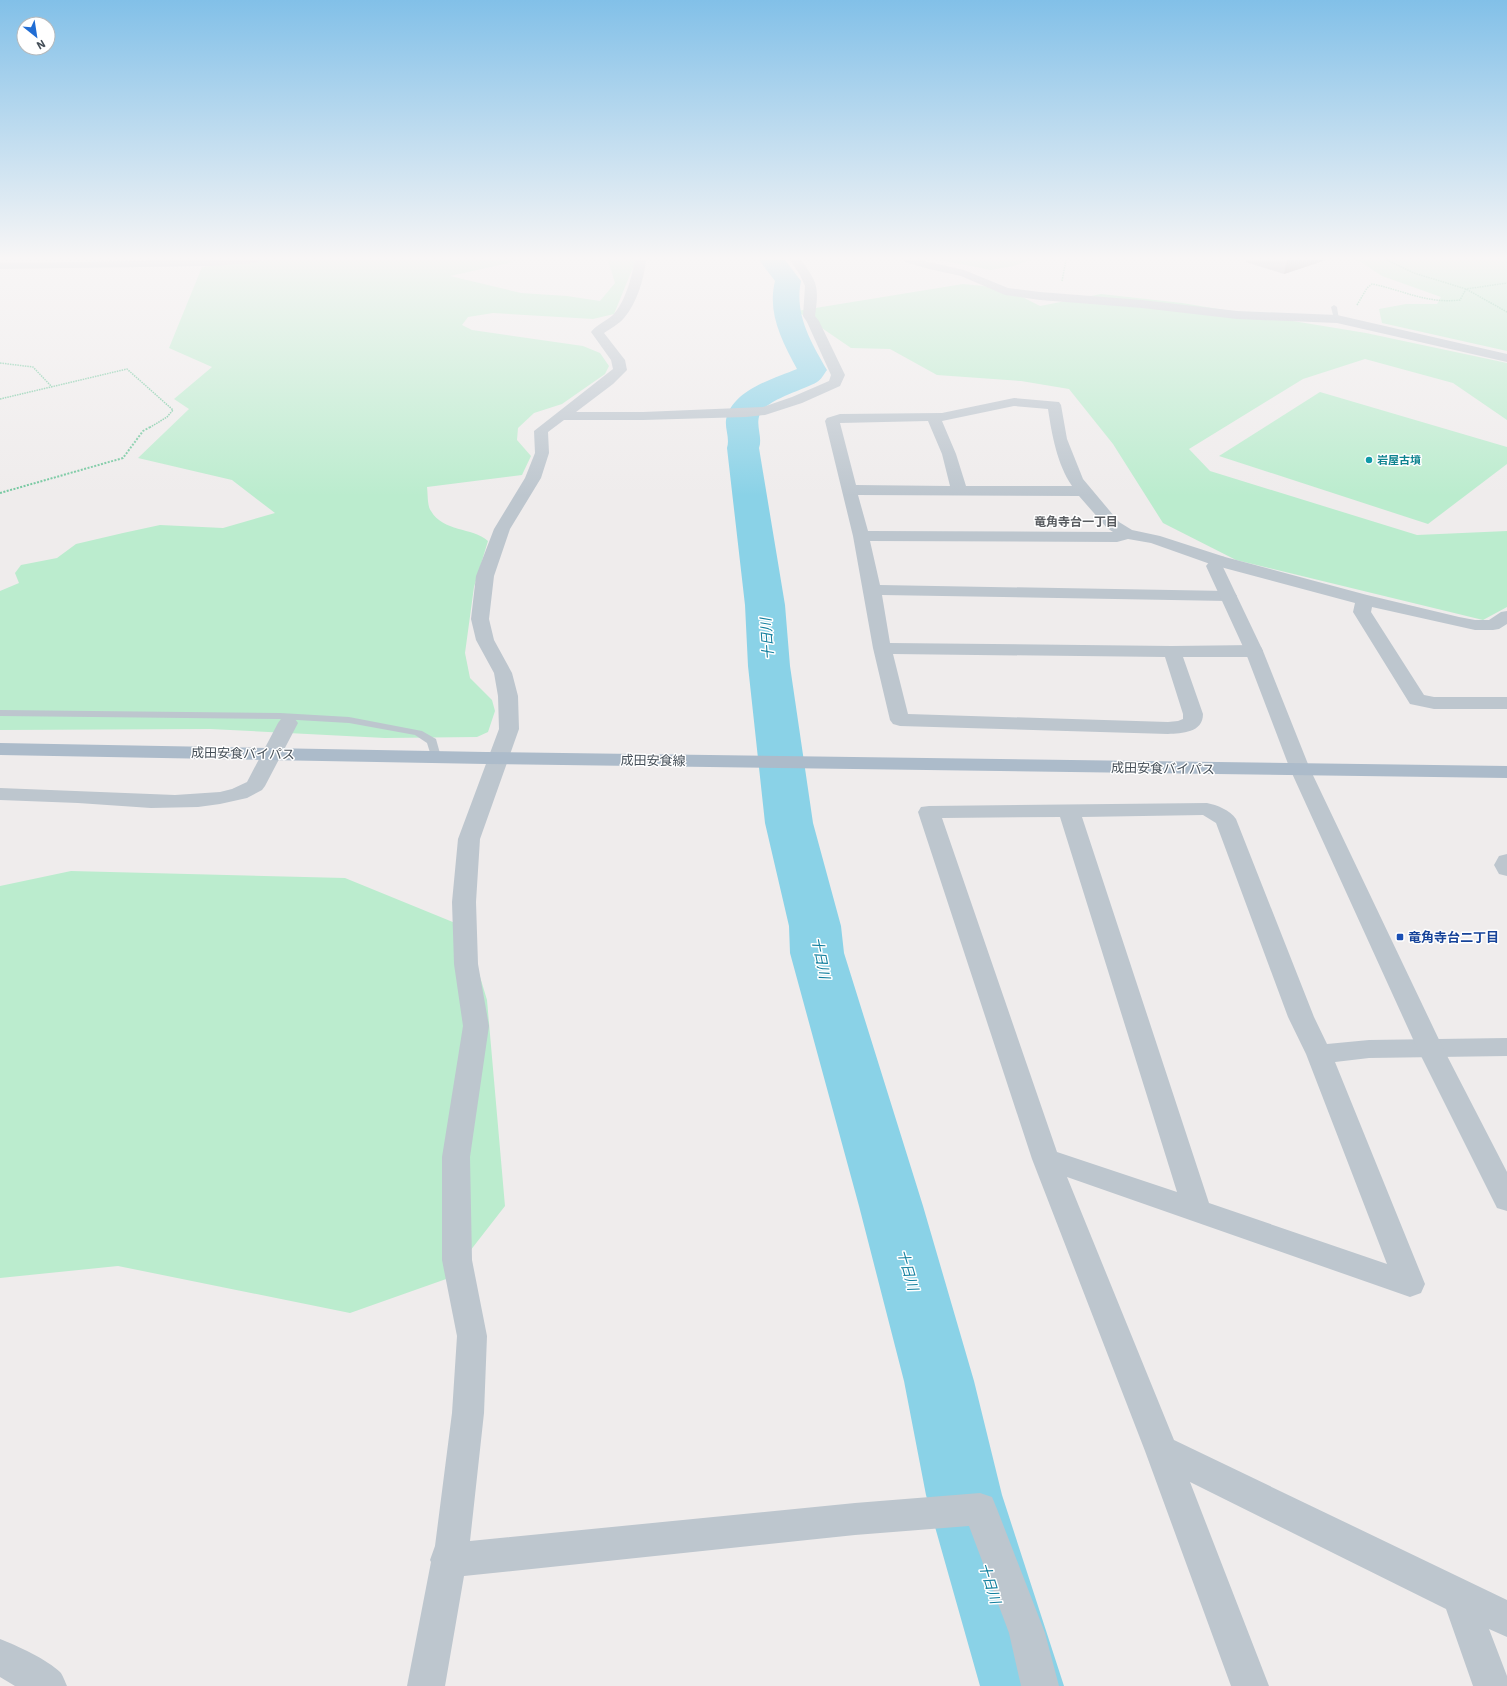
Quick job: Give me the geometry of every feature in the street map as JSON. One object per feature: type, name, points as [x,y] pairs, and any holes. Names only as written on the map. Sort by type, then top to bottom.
[{"type":"main road","name":"成田安食バイパス","points":[[0,749],[486,758]]},
{"type":"main road","name":"成田安食線","points":[[486,758],[820,762]]},
{"type":"main road","name":"成田安食バイパス","points":[[820,762],[1507,772]]},
{"type":"street","points":[[426,1686],[448,1560],[452,1546],[468,1413],[472,1336],[457,1260],[456,1157],[476,1026],[466,964],[464,902],[469,839],[509,729],[507,690],[503,672],[485,640],[480,619],[484,576],[502,529],[533,478],[542,453],[541,432],[608,381],[620,370],[618,360],[602,339]]},
{"type":"street","points":[[561,416],[643,416],[746,413],[765,411],[797,400],[835,383],[838,375],[821,339]]},
{"type":"street","points":[[1430,339],[1507,358]]},
{"type":"street","points":[[1172,652],[1193,714],[1193,721],[1183,727],[1168,728],[900,720],[882,648],[861,536],[832,421],[840,418],[942,417],[1014,402],[1054,405],[1060,440],[1075,479],[1083,491],[1113,525],[1127,534],[1154,539],[1219,561],[1364,600],[1475,624],[1493,624],[1507,616]]},
{"type":"street","points":[[933,417],[949,454],[960,490]]},
{"type":"street","points":[[849,490],[1083,491]]},
{"type":"street","points":[[861,536],[1117,537],[1127,534]]},
{"type":"street","points":[[1219,561],[1214,566],[1254,651],[1300,769],[1430,1048],[1507,1200]]},
{"type":"street","points":[[872,590],[1228,596]]},
{"type":"street","points":[[1364,600],[1362,612],[1417,700],[1434,703],[1507,704]]},
{"type":"street","points":[[882,648],[1172,652],[1254,651]]},
{"type":"street","points":[[0,794],[177,801],[208,800],[248,791],[255,786],[284,720]]},
{"type":"street","points":[[1046,1158],[1410,1284],[1319,1054],[1301,1017],[1225,819],[1207,809],[929,812],[1046,1158],[1162,1451],[1250,1686]]},
{"type":"street","points":[[1070,810],[1197,1211]]},
{"type":"street","points":[[1507,861],[1505,865],[1507,869]]},
{"type":"street","points":[[1319,1054],[1369,1049],[1507,1047]]},
{"type":"street","points":[[1162,1451],[1459,1597],[1507,1618]]},
{"type":"street","points":[[448,1560],[855,1519],[980,1509],[1027,1633],[1040,1686]]},
{"type":"street","points":[[1459,1597],[1492,1686]]},
{"type":"street","points":[[0,1657],[39,1679],[48,1686]]},
{"type":"lane","points":[[0,713],[284,720],[349,720],[418,732],[432,741],[436,757]]},
{"type":"path","points":[[0,363],[33,367],[52,387]]},
{"type":"path","points":[[0,398],[127,369],[174,410],[167,417],[143,430],[123,458],[0,493]]},
{"type":"green space","points":[[173,339],[532,339],[583,346],[600,353],[609,366],[605,374],[562,404],[534,413],[518,428],[517,440],[531,456],[522,475],[427,487],[429,506],[436,518],[443,523],[474,533],[488,541],[474,587],[465,653],[470,678],[492,700],[495,711],[488,732],[477,737],[385,738],[210,729],[0,730],[0,591],[19,583],[15,573],[21,565],[57,558],[76,544],[160,525],[223,528],[275,513],[232,480],[138,458],[189,409],[174,399],[212,367],[169,348]]},
{"type":"green space","points":[[837,339],[1393,339],[1507,363],[1507,420],[1453,383],[1365,359],[1303,379],[1189,449],[1210,471],[1417,535],[1507,531],[1507,607],[1483,620],[1236,560],[1163,523],[1113,444],[1069,389],[1021,381],[937,375],[890,349],[851,348]]},
{"type":"green space","points":[[1452,339],[1507,339],[1507,351]]},
{"type":"green space","name":"岩屋古墳","points":[[1320,392],[1507,447],[1507,464],[1428,524],[1219,456]]},
{"type":"green space","points":[[71,871],[345,878],[465,927],[487,1000],[505,1206],[449,1278],[350,1313],[118,1266],[0,1278],[0,886]]},
{"type":"waterway","name":"十日川","points":[[796,339],[812,370],[808,375],[779,387],[759,398],[750,405],[742,421],[744,438],[743,448],[765,605],[769,666],[789,823],[815,926],[817,953],[891,1206],[939,1381],[964,1495],[1022,1686]]},
{"type":"place","name":"岩屋古墳","points":[[1369,460]]},
{"type":"place","name":"竜角寺台二丁目","points":[[1400,937]]},
{"type":"district","name":"竜角寺台一丁目","points":[[1076,522]]}]
